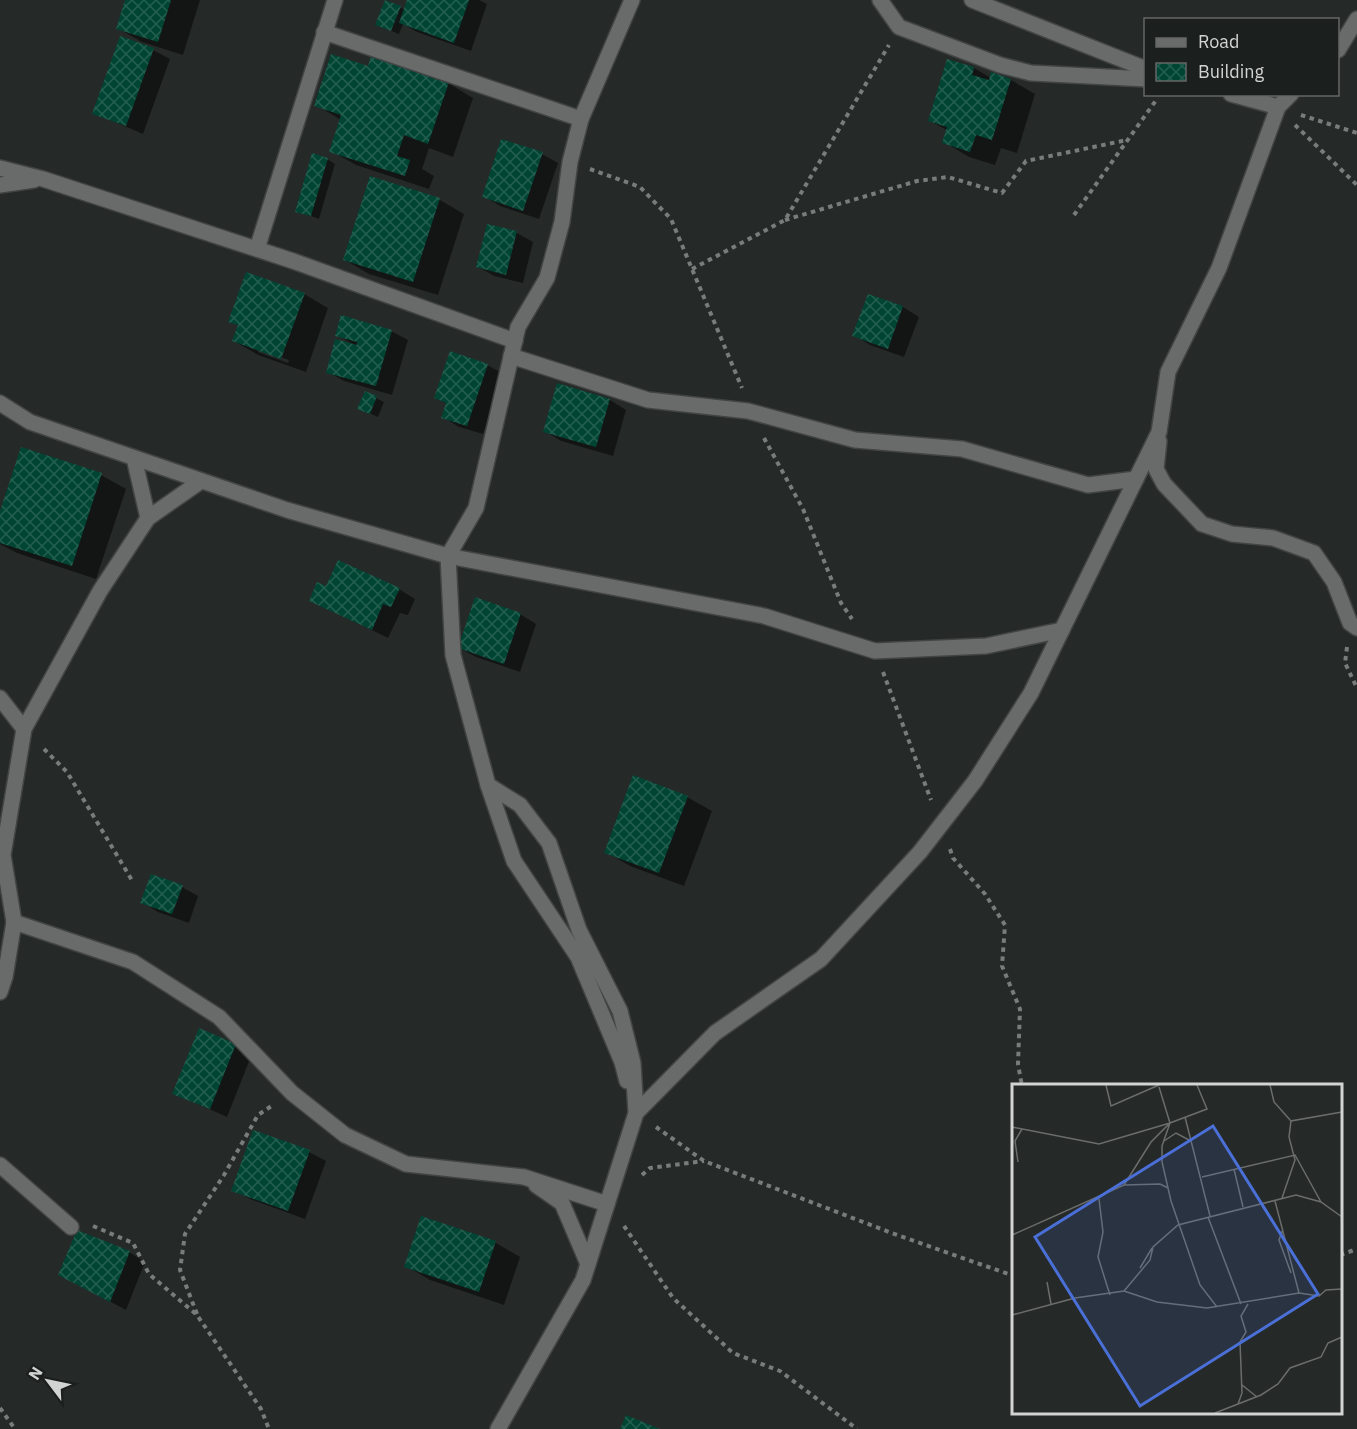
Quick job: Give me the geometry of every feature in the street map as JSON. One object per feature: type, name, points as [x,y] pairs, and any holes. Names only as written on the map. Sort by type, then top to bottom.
[{"type":"street","points":[[257,249],[335,0]]},
{"type":"street","points":[[632,0],[581,119],[570,162],[562,222],[547,278],[518,327],[476,508],[448,556],[453,655],[488,785],[514,861],[578,957],[622,1062],[636,1113]]},
{"type":"street","points":[[880,0],[899,27],[1000,65],[1030,73],[1144,79]]},
{"type":"street","points":[[972,0],[1144,68]]},
{"type":"street","points":[[1339,48],[1357,19]]},
{"type":"street","points":[[324,32],[581,119]]},
{"type":"street","points":[[1238,96],[1278,107]]},
{"type":"street","points":[[1289,96],[1278,107],[1219,268],[1168,372],[1156,469],[1164,484],[1202,524],[1232,534],[1273,538],[1314,553],[1334,582],[1354,625]]},
{"type":"street","points":[[0,168],[43,179],[257,249],[515,341]]},
{"type":"street","points":[[0,185],[43,179]]},
{"type":"street","points":[[511,356],[648,400],[748,411],[855,441],[962,449],[1088,485],[1136,479]]},
{"type":"street","points":[[0,403],[30,422],[201,481],[287,510],[448,556],[764,616],[875,651],[986,646],[1062,630]]},
{"type":"street","points":[[636,1113],[715,1033],[821,959],[920,852],[975,781],[1031,693],[1160,432]]},
{"type":"street","points":[[134,458],[148,518]]},
{"type":"street","points":[[0,992],[5,977],[14,922],[3,855],[24,729],[100,591],[148,518],[201,481]]},
{"type":"street","points":[[0,698],[24,729]]},
{"type":"street","points":[[488,785],[520,805],[549,843],[579,930],[620,1011],[633,1063],[636,1113],[583,1280],[498,1429]]},
{"type":"street","points":[[14,922],[133,962],[219,1017],[292,1093],[345,1135],[406,1164],[524,1177],[607,1204]]},
{"type":"street","points":[[0,1165],[71,1227]]},
{"type":"street","points":[[524,1177],[562,1203],[588,1264]]},
{"type":"path","points":[[785,220],[899,27]]},
{"type":"path","points":[[1074,215],[1159,96]]},
{"type":"path","points":[[1278,107],[1357,133]]},
{"type":"path","points":[[1278,107],[1357,185]]},
{"type":"path","points":[[692,269],[785,220],[917,180],[948,177],[1002,193],[1026,161],[1127,140]]},
{"type":"path","points":[[1354,625],[1345,663],[1357,688]]},
{"type":"path","points":[[875,651],[953,858],[985,894],[1005,926],[1002,966],[1020,1009],[1018,1064],[1022,1084]]},
{"type":"path","points":[[24,729],[67,772],[133,882]]},
{"type":"path","points":[[270,1429],[261,1409],[197,1315],[180,1270],[185,1234],[224,1175],[258,1115],[292,1093]]},
{"type":"path","points":[[636,1113],[704,1161],[897,1236],[1012,1275]]},
{"type":"path","points":[[704,1161],[650,1168],[607,1204],[643,1251],[673,1298],[733,1353],[780,1371],[857,1429]]},
{"type":"path","points":[[71,1227],[82,1221],[133,1243],[149,1274],[197,1315]]},
{"type":"path","points":[[1342,1255],[1357,1249]]},
{"type":"path","points":[[0,1408],[15,1429]]},
{"type":"building","points":[[125,0],[171,0],[158,42],[116,29]]},
{"type":"building","points":[[385,0],[401,6],[391,31],[375,25]]},
{"type":"building","points":[[407,0],[469,0],[454,43],[399,23]]},
{"type":"building","points":[[120,36],[154,48],[126,126],[92,114]]},
{"type":"building","points":[[331,54],[368,66],[371,56],[449,82],[428,144],[404,135],[397,156],[410,160],[405,176],[329,152],[341,115],[314,106]]},
{"type":"building","points":[[947,59],[974,67],[972,75],[989,80],[991,72],[1011,79],[992,140],[976,135],[970,152],[942,143],[947,127],[928,121]]},
{"type":"building","points":[[501,139],[543,152],[523,211],[482,197]]},
{"type":"building","points":[[312,153],[328,158],[311,216],[295,212]]},
{"type":"building","points":[[370,176],[440,198],[413,282],[343,260]]},
{"type":"building","points":[[487,224],[517,231],[506,275],[476,267]]},
{"type":"building","points":[[246,272],[305,293],[281,359],[232,341],[238,325],[228,322]]},
{"type":"building","points":[[868,294],[903,306],[888,349],[852,336]]},
{"type":"building","points":[[341,315],[392,330],[376,386],[326,373],[335,339],[357,345],[357,342],[335,336]]},
{"type":"building","points":[[450,351],[488,364],[467,426],[441,418],[446,403],[434,398]]},
{"type":"building","points":[[557,383],[610,399],[596,447],[543,432]]},
{"type":"building","points":[[365,391],[377,396],[370,414],[357,409]]},
{"type":"building","points":[[21,447],[102,473],[72,566],[0,543],[0,511]]},
{"type":"building","points":[[338,560],[400,588],[391,607],[383,604],[372,630],[309,601],[317,582],[326,586]]},
{"type":"building","points":[[475,597],[521,613],[504,664],[458,648]]},
{"type":"building","points":[[633,775],[688,796],[659,873],[604,853]]},
{"type":"building","points":[[151,874],[183,885],[172,914],[140,903]]},
{"type":"building","points":[[199,1028],[236,1044],[210,1109],[172,1094]]},
{"type":"building","points":[[253,1130],[310,1150],[288,1211],[231,1191]]},
{"type":"building","points":[[421,1216],[496,1241],[479,1292],[404,1267]]},
{"type":"building","points":[[77,1230],[130,1251],[110,1302],[58,1275]]},
{"type":"building","points":[[626,1415],[660,1429],[620,1429]]}]
